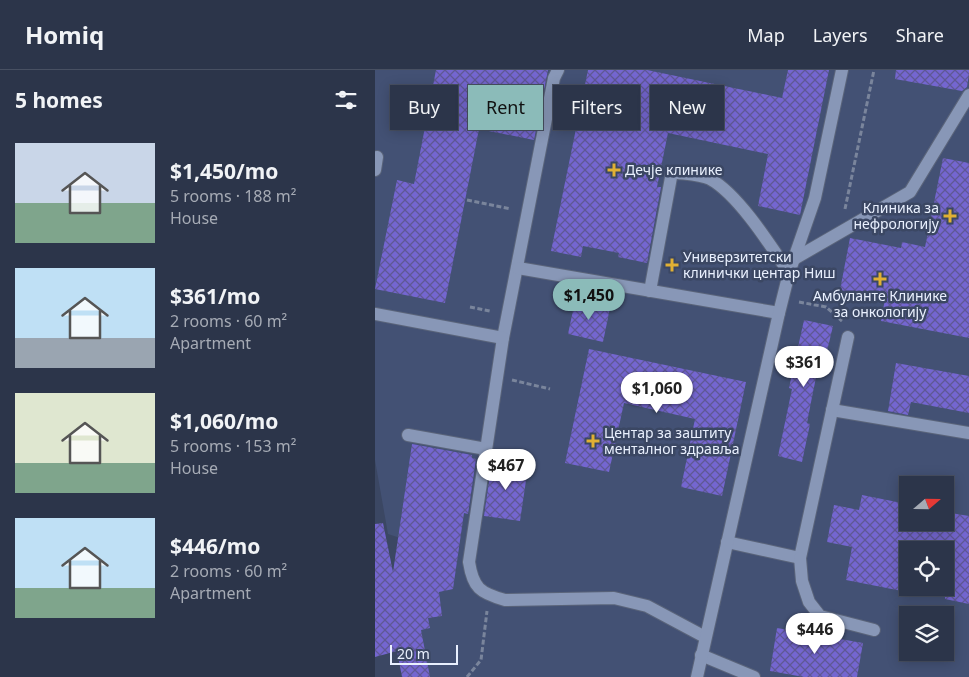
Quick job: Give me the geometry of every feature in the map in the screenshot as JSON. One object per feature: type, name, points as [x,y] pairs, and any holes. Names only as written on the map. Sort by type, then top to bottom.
[{"type":"lane","points":[[558,70],[554,78],[503,338],[469,562],[471,576],[478,588],[489,596],[505,600],[614,598],[647,606],[705,637]]},
{"type":"lane","points":[[697,677],[779,313],[789,273],[815,198],[842,70]]},
{"type":"lane","points":[[794,259],[910,192],[969,95]]},
{"type":"lane","points":[[375,170],[377,157]]},
{"type":"lane","points":[[650,291],[672,172],[709,178],[730,194],[759,230],[789,273]]},
{"type":"lane","points":[[518,268],[779,313]]},
{"type":"lane","points":[[375,314],[503,338]]},
{"type":"lane","points":[[848,338],[800,558],[801,581],[809,602],[820,616],[874,630]]},
{"type":"lane","points":[[832,410],[969,433]]},
{"type":"lane","points":[[408,435],[486,449]]},
{"type":"lane","points":[[727,542],[800,558]]},
{"type":"lane","points":[[701,655],[754,677]]},
{"type":"path","points":[[840,232],[874,70]]},
{"type":"path","points":[[467,200],[529,212]]},
{"type":"path","points":[[783,299],[826,307],[837,315],[845,325],[848,338]]},
{"type":"path","points":[[497,377],[550,388]]},
{"type":"path","points":[[467,677],[481,660],[489,596]]},
{"type":"shaded area","name":"Универзитетски клинички центар Ниш","points":[[375,70],[969,70],[969,677],[429,677],[403,539],[388,534],[375,460]]},
{"type":"building","points":[[436,70],[548,70],[543,95],[543,85],[468,85],[468,130],[479,130],[445,303],[375,289],[397,180],[414,184],[424,130],[458,130],[458,85],[433,85]]},
{"type":"building","points":[[588,70],[647,70],[719,85],[650,85],[650,130],[724,130],[724,86],[782,98],[788,70],[829,70],[800,215],[758,206],[768,154],[668,133],[657,187],[661,187],[647,263],[618,257],[619,253],[583,246],[581,257],[551,251],[576,130],[640,130],[640,85],[585,85]]},
{"type":"building","points":[[896,70],[969,70],[969,74],[967,87],[962,91],[895,79]]},
{"type":"building","points":[[484,130],[536,130],[534,140]]},
{"type":"building","points":[[943,158],[969,163],[969,338],[881,321],[885,299],[840,290],[850,238],[901,248],[902,242],[925,247]]},
{"type":"building","points":[[575,301],[610,308],[603,342],[568,334]]},
{"type":"building","points":[[804,320],[833,326],[824,364],[819,363],[807,423],[810,424],[802,462],[778,456],[792,389],[789,388]]},
{"type":"building","name":"Центар за заштиту менталног здравља","points":[[589,349],[746,382],[722,496],[681,487],[695,419],[624,403],[609,472],[565,463]]},
{"type":"building","points":[[896,363],[969,376],[969,413],[911,402],[908,415],[888,411]]},
{"type":"building","points":[[412,444],[472,455],[472,458],[476,459],[468,514],[464,513],[453,589],[439,592],[442,616],[428,618],[430,628],[421,630],[430,677],[402,677],[397,651],[375,657],[375,524],[383,523],[393,572]]},
{"type":"building","points":[[492,461],[528,467],[520,521],[484,516]]},
{"type":"building","points":[[862,495],[899,502],[899,531],[954,531],[954,514],[969,516],[969,604],[945,599],[945,596],[954,596],[954,541],[899,541],[899,590],[846,580],[852,547],[827,542],[834,505],[859,510]]},
{"type":"building","points":[[777,628],[863,643],[857,677],[804,677],[770,671]]},
{"type":"place","name":"Дечје клинике","points":[[614,170]]},
{"type":"place","name":"Клиника за нефрологију","points":[[950,216]]},
{"type":"place","name":"Универзитетски клинички центар Ниш","points":[[672,265]]},
{"type":"place","name":"Амбуланте Клинике за онкологију","points":[[880,279]]},
{"type":"place","name":"Центар за заштиту менталног здравља","points":[[593,441]]}]
